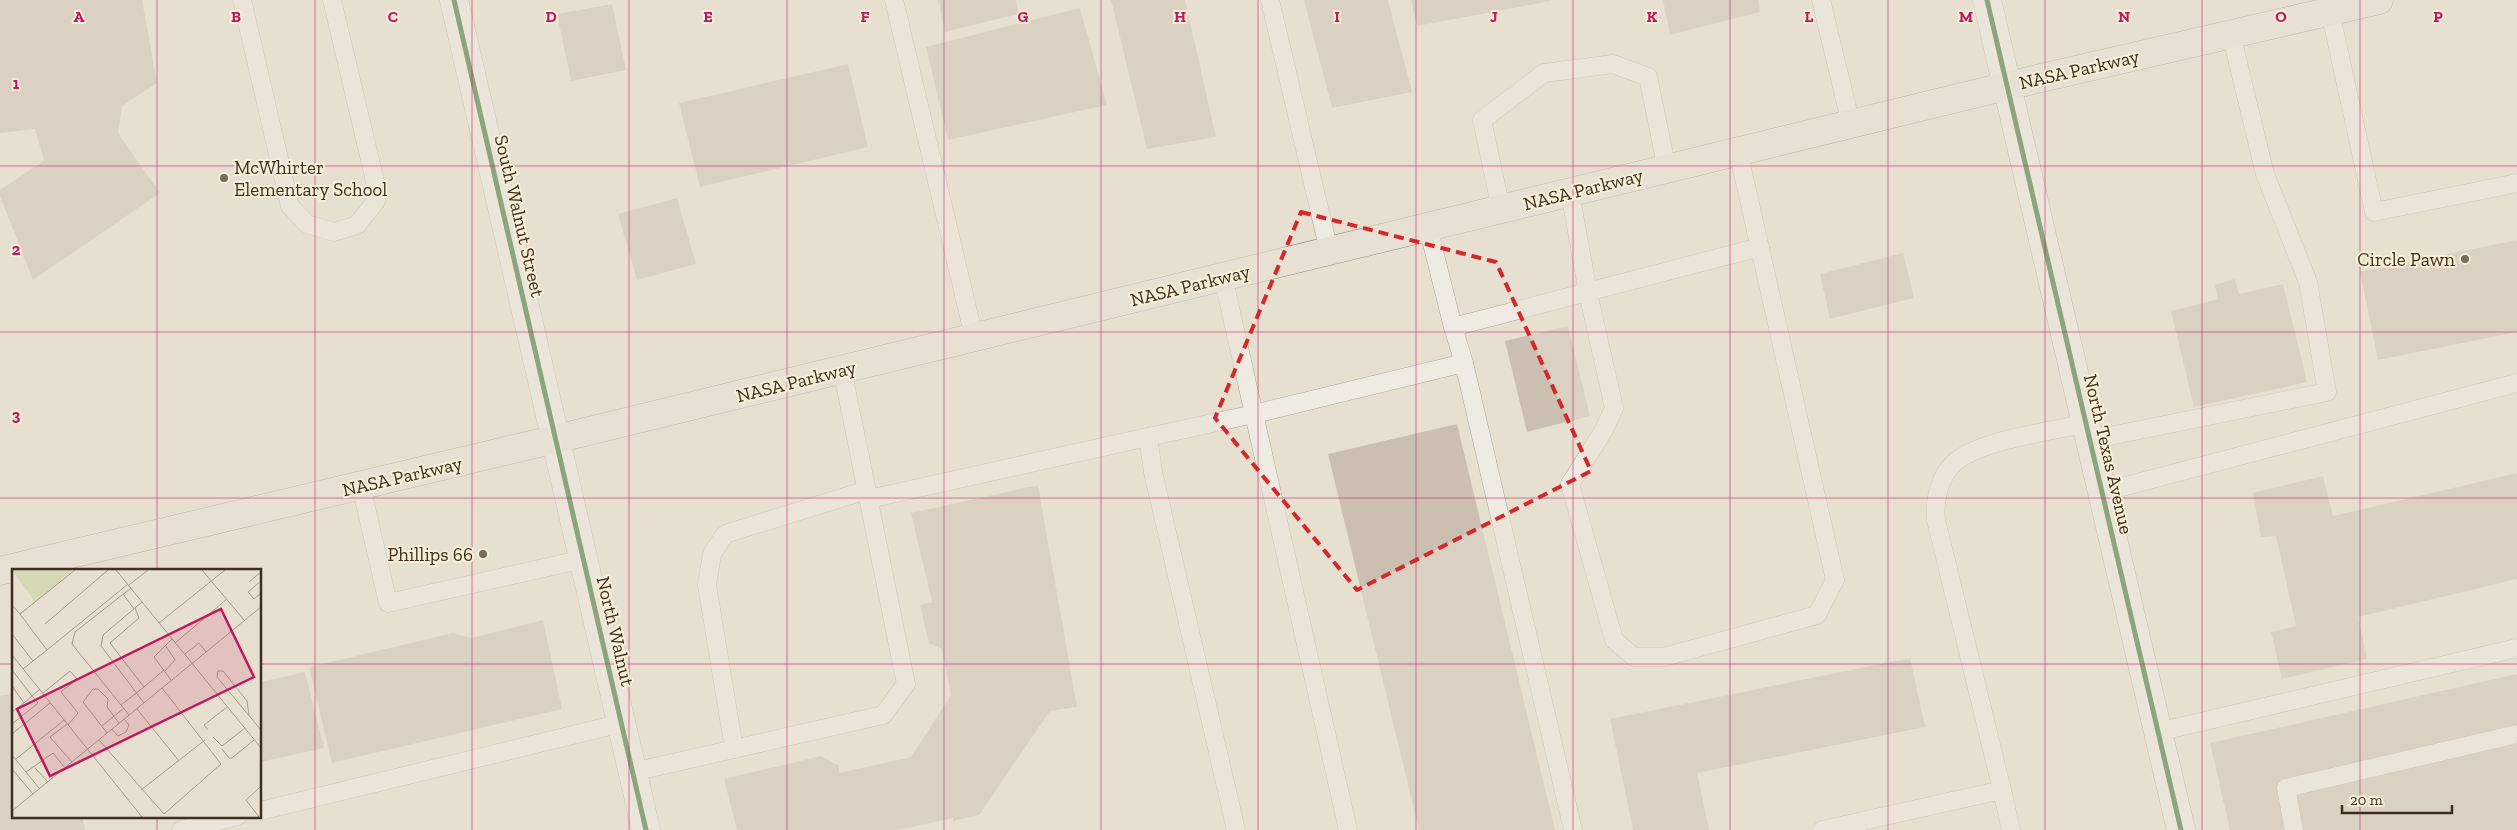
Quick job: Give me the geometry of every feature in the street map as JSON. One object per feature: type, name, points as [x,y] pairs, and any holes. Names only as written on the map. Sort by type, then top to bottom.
[{"type":"main road","name":"NASA Parkway","points":[[0,571],[842,370],[2007,86],[2379,0]]},
{"type":"street","name":"South Walnut Street","points":[[454,0],[556,439]]},
{"type":"street","name":"North Texas Avenue","points":[[1988,0],[2181,830]]},
{"type":"street","name":"North Walnut","points":[[556,439],[646,830]]},
{"type":"lane","points":[[242,0],[290,206],[307,224],[334,232],[357,225],[376,201],[376,181],[332,0]]},
{"type":"lane","points":[[894,0],[974,337]]},
{"type":"lane","points":[[1270,0],[1329,251]]},
{"type":"lane","points":[[1821,0],[1851,124]]},
{"type":"lane","points":[[2330,11],[2374,212],[2517,183]]},
{"type":"lane","points":[[2011,830],[1936,520],[1934,506],[1937,492],[1953,464],[1964,457],[2009,440],[2088,432],[2327,392],[2308,282],[2265,174],[2231,34]]},
{"type":"lane","points":[[1500,209],[1482,120],[1544,73],[1612,64],[1648,76],[1667,169]]},
{"type":"lane","points":[[1570,192],[1588,293],[1614,408],[1604,430],[1570,484],[1614,640],[1634,657],[1664,657],[1817,615],[1835,580],[1738,151]]},
{"type":"lane","points":[[1428,227],[1464,363],[1573,830]]},
{"type":"lane","points":[[1453,327],[1760,248]]},
{"type":"lane","points":[[1223,277],[1348,830]]},
{"type":"lane","points":[[734,749],[707,585],[712,554],[725,534],[868,495],[1254,414],[1464,363]]},
{"type":"lane","points":[[633,772],[883,715],[906,684],[842,370]]},
{"type":"lane","points":[[2103,492],[2517,383]]},
{"type":"lane","points":[[1148,437],[1153,472],[1236,830]]},
{"type":"lane","points":[[361,486],[388,603],[584,559]]},
{"type":"lane","points":[[2158,732],[2517,648]]},
{"type":"lane","points":[[261,811],[622,723]]},
{"type":"lane","points":[[2294,830],[2286,788],[2517,734]]},
{"type":"lane","points":[[1822,830],[2002,790]]},
{"type":"lane","points":[[182,830],[230,818]]},
{"type":"highlighted area","points":[[1301,212],[1496,262],[1591,471],[1357,590],[1215,418]]},
{"type":"building","points":[[0,0],[142,0],[157,83],[122,106],[118,133],[160,193],[33,280],[0,196],[0,190],[44,161],[35,129],[0,133]]},
{"type":"building","points":[[938,0],[1016,0],[1019,14],[945,32]]},
{"type":"building","points":[[1111,0],[1185,0],[1216,137],[1147,149]]},
{"type":"building","points":[[1304,0],[1388,0],[1412,92],[1332,108]]},
{"type":"building","points":[[1411,0],[1551,0],[1551,1],[1417,26]]},
{"type":"building","points":[[1663,0],[1758,0],[1760,12],[1670,35]]},
{"type":"building","points":[[612,4],[626,70],[571,81],[557,14]]},
{"type":"building","points":[[1080,8],[1107,105],[948,140],[926,47]]},
{"type":"building","points":[[848,64],[868,147],[700,187],[679,103]]},
{"type":"building","points":[[677,198],[696,264],[637,280],[618,214]]},
{"type":"building","points":[[2517,240],[2517,332],[2378,360],[2360,272]]},
{"type":"building","points":[[1903,253],[1914,298],[1830,319],[1820,274]]},
{"type":"building","points":[[2235,279],[2239,294],[2283,284],[2307,382],[2194,407],[2171,311],[2218,299],[2215,285]]},
{"type":"building","points":[[1568,326],[1590,416],[1527,432],[1505,341]]},
{"type":"building","points":[[1457,424],[1555,830],[1419,830],[1328,454]]},
{"type":"building","points":[[2517,473],[2517,579],[2358,617],[2367,659],[2282,679],[2271,632],[2296,626],[2276,536],[2261,537],[2253,493],[2323,476],[2333,516]]},
{"type":"building","points":[[1038,485],[1077,707],[1050,711],[979,815],[953,821],[953,818],[898,830],[737,830],[724,779],[821,756],[839,766],[839,773],[911,757],[951,695],[942,649],[929,643],[920,605],[932,602],[911,513]]},
{"type":"building","points":[[543,620],[562,709],[332,763],[309,667],[453,633],[471,638]]},
{"type":"building","points":[[1910,658],[1925,727],[1697,773],[1709,830],[1633,830],[1610,719]]},
{"type":"building","points":[[305,672],[324,748],[261,762],[261,682]]},
{"type":"building","points":[[2517,674],[2517,830],[2230,830],[2210,743]]},
{"type":"building","points":[[12,693],[12,818],[82,818],[85,830],[0,830],[0,696]]},
{"type":"cycle path","points":[[454,0],[646,830]]},
{"type":"cycle path","points":[[1987,0],[2181,830]]},
{"type":"place","name":"McWhirter Elementary School","points":[[224,178]]},
{"type":"place","name":"Circle Pawn","points":[[2465,259]]},
{"type":"place","name":"Phillips 66","points":[[483,554]]}]
